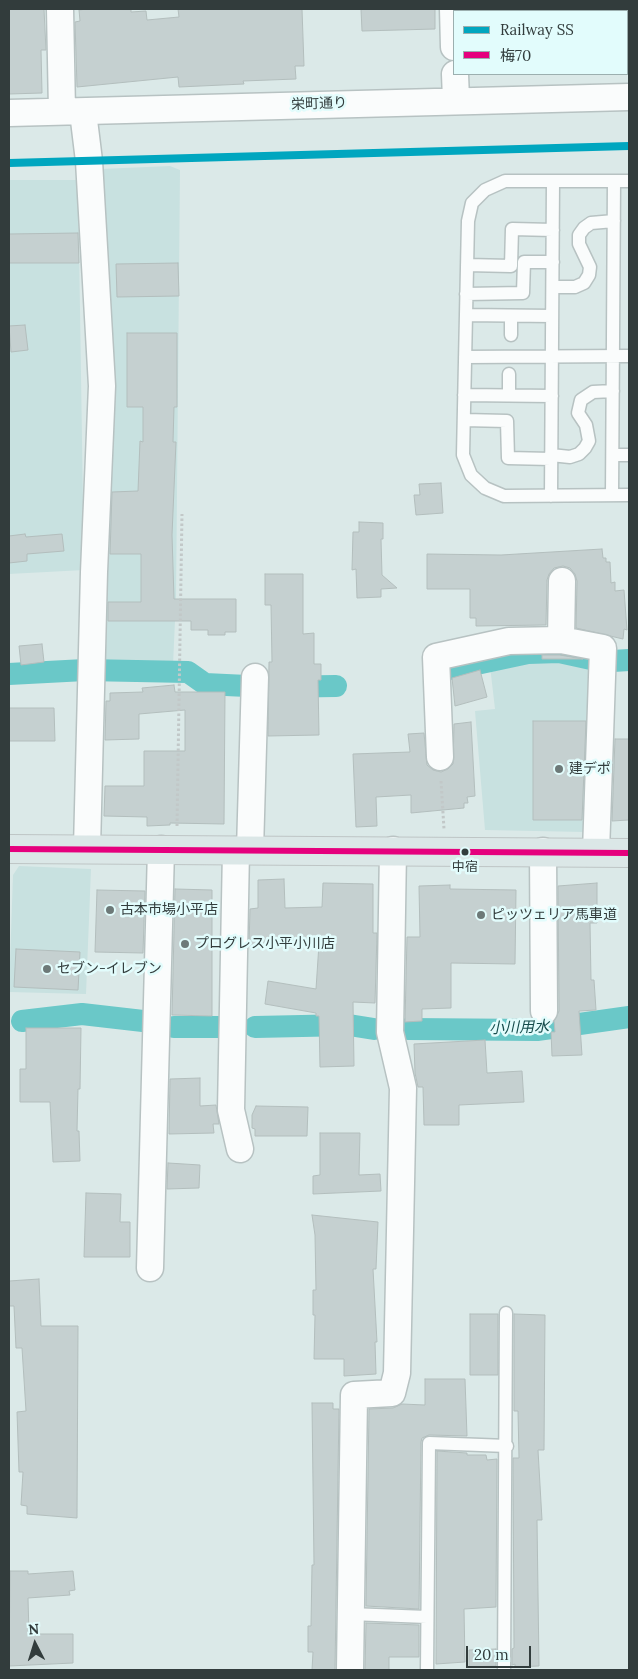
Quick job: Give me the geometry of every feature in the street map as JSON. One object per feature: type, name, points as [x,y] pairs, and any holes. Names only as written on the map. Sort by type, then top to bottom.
[{"type":"main road","points":[[9,849],[86,848],[169,841],[243,850],[629,853]]},
{"type":"street","points":[[60,9],[73,111],[89,161],[102,386],[94,572],[93,669],[86,848]]},
{"type":"street","points":[[455,75],[456,100]]},
{"type":"street","name":"栄町通り","points":[[9,113],[629,97]]},
{"type":"street","points":[[561,640],[562,581]]},
{"type":"street","points":[[440,757],[436,657],[509,641],[561,640],[603,648],[596,852]]},
{"type":"street","points":[[240,1148],[231,1110],[243,850],[255,686]]},
{"type":"street","points":[[150,1268],[169,841]]},
{"type":"street","points":[[350,1670],[354,1395],[392,1393],[396,1373],[403,1088],[390,1032],[393,850]]},
{"type":"street","points":[[543,852],[544,1011]]},
{"type":"lane","points":[[629,181],[505,181],[485,190],[472,203],[468,221],[463,455],[471,475],[485,488],[504,496],[629,495]]},
{"type":"lane","points":[[551,496],[554,181]]},
{"type":"lane","points":[[612,495],[614,181]]},
{"type":"lane","points":[[553,287],[575,287],[584,282],[589,275],[590,267],[579,244],[579,235],[584,228],[592,223],[614,221]]},
{"type":"lane","points":[[467,265],[511,266],[512,229],[553,230]]},
{"type":"lane","points":[[466,294],[523,293],[524,262],[553,262]]},
{"type":"lane","points":[[466,315],[552,316]]},
{"type":"lane","points":[[511,316],[511,335]]},
{"type":"lane","points":[[465,357],[629,356]]},
{"type":"lane","points":[[509,374],[509,396]]},
{"type":"lane","points":[[464,420],[508,421],[508,458],[570,456],[579,454],[590,441],[586,425],[578,413],[581,400],[593,392],[613,391]]},
{"type":"lane","points":[[464,395],[552,396]]},
{"type":"lane","points":[[613,455],[629,454]]},
{"type":"lane","points":[[504,1670],[507,1446],[506,1313]]},
{"type":"lane","points":[[427,1670],[429,1443],[507,1446]]},
{"type":"lane","points":[[350,1614],[427,1617]]},
{"type":"path","points":[[169,841],[182,514]]},
{"type":"path","points":[[440,757],[446,851]]},
{"type":"shaded area","points":[[170,166],[180,170],[176,598],[173,665],[105,662],[100,659],[101,169]]},
{"type":"shaded area","points":[[9,180],[78,180],[84,570],[9,574]]},
{"type":"shaded area","points":[[554,659],[594,664],[585,832],[485,830],[475,711],[495,709],[490,666],[514,660]]},
{"type":"shaded area","points":[[19,866],[91,869],[86,994],[9,992],[13,875]]},
{"type":"building","points":[[9,9],[44,9],[46,50],[41,50],[42,93],[9,94]]},
{"type":"building","points":[[131,9],[131,12],[146,11],[147,20],[179,17],[178,9],[302,9],[304,66],[295,66],[296,79],[243,81],[244,84],[179,87],[178,77],[77,87],[75,22],[80,21],[79,10]]},
{"type":"building","points":[[361,9],[435,9],[435,29],[362,31]]},
{"type":"building","points":[[78,233],[79,263],[9,263],[9,234]]},
{"type":"building","points":[[178,263],[179,296],[117,297],[116,264]]},
{"type":"building","points":[[25,325],[28,350],[11,352],[9,326]]},
{"type":"building","points":[[127,333],[177,333],[177,407],[174,407],[173,442],[176,442],[172,535],[174,599],[236,599],[236,632],[225,632],[225,635],[208,635],[208,630],[191,630],[191,621],[108,621],[108,602],[141,602],[141,554],[110,554],[112,492],[138,491],[140,441],[143,442],[143,407],[127,407]]},
{"type":"building","points":[[441,483],[443,513],[416,515],[414,495],[420,495],[419,484]]},
{"type":"building","points":[[359,522],[383,523],[383,539],[381,539],[382,575],[397,588],[381,589],[381,597],[357,598],[356,569],[352,570],[353,532],[359,532]]},
{"type":"building","points":[[25,534],[26,537],[62,534],[64,551],[27,554],[27,561],[9,563],[9,536]]},
{"type":"building","points":[[602,549],[603,558],[606,558],[606,562],[610,562],[611,583],[615,582],[615,591],[624,590],[627,630],[624,629],[623,639],[576,628],[577,581],[575,574],[570,568],[563,566],[554,568],[547,580],[546,625],[476,626],[476,618],[470,618],[470,589],[427,589],[427,554],[501,555]]},
{"type":"building","points":[[265,574],[303,574],[303,634],[314,633],[314,664],[321,664],[321,680],[318,680],[319,735],[268,736],[269,662],[272,662],[271,605],[265,605]]},
{"type":"building","points":[[42,644],[44,662],[21,665],[19,646]]},
{"type":"building","points":[[542,655],[560,655],[583,659],[542,659]]},
{"type":"building","points":[[480,670],[487,697],[455,706],[452,678]]},
{"type":"building","points":[[174,685],[175,692],[225,692],[224,824],[170,823],[170,825],[147,826],[147,817],[104,816],[105,786],[144,786],[144,751],[185,751],[185,710],[139,714],[139,739],[105,740],[106,701],[110,701],[110,693],[143,692],[142,688]]},
{"type":"building","points":[[9,708],[54,708],[55,741],[9,741]]},
{"type":"building","points":[[533,721],[586,721],[582,820],[533,820]]},
{"type":"building","points":[[471,722],[475,796],[467,797],[468,803],[464,803],[464,808],[411,813],[411,795],[376,797],[377,826],[356,827],[353,754],[410,752],[408,734],[424,733],[427,765],[433,770],[441,772],[453,764],[454,724]]},
{"type":"building","points":[[615,739],[629,739],[629,820],[612,821]]},
{"type":"building","points":[[284,879],[285,908],[322,907],[323,883],[373,884],[373,933],[377,933],[375,1003],[353,1002],[354,1066],[320,1067],[319,1016],[316,1016],[316,1013],[265,1004],[268,981],[316,989],[319,944],[249,946],[250,909],[258,908],[258,880]]},
{"type":"building","points":[[597,883],[597,923],[590,923],[591,980],[594,980],[596,1010],[579,1011],[582,1055],[552,1056],[551,1032],[555,1032],[554,1021],[559,1011],[558,886]]},
{"type":"building","points":[[450,885],[450,889],[516,890],[515,964],[451,963],[451,1008],[422,1009],[422,1021],[405,1022],[407,937],[420,937],[419,886]]},
{"type":"building","points":[[175,889],[212,890],[212,1016],[172,1015]]},
{"type":"building","points":[[97,890],[145,891],[143,953],[95,952]]},
{"type":"building","points":[[16,949],[80,952],[78,990],[14,987]]},
{"type":"building","points":[[26,1028],[81,1028],[77,1131],[79,1131],[80,1161],[53,1162],[50,1102],[20,1102],[20,1069],[26,1069]]},
{"type":"building","points":[[485,1040],[487,1073],[522,1071],[524,1102],[459,1105],[459,1125],[424,1125],[423,1087],[418,1087],[415,1073],[414,1044]]},
{"type":"building","points":[[200,1078],[200,1106],[216,1105],[219,1124],[213,1124],[214,1133],[169,1134],[170,1079]]},
{"type":"building","points":[[256,1106],[308,1107],[307,1136],[255,1136],[255,1129],[252,1128],[252,1115]]},
{"type":"building","points":[[320,1133],[360,1133],[359,1175],[380,1174],[381,1191],[313,1194],[313,1176],[320,1175]]},
{"type":"building","points":[[168,1163],[200,1165],[199,1188],[167,1189]]},
{"type":"building","points":[[86,1193],[121,1194],[120,1222],[130,1222],[130,1257],[84,1257]]},
{"type":"building","points":[[312,1215],[378,1222],[376,1269],[373,1269],[377,1342],[375,1342],[376,1374],[344,1376],[344,1359],[314,1359],[315,1315],[313,1315],[313,1290],[316,1290],[315,1235]]},
{"type":"building","points":[[39,1279],[41,1326],[78,1326],[77,1518],[27,1514],[27,1506],[21,1505],[23,1472],[19,1472],[17,1412],[26,1411],[22,1348],[16,1348],[14,1306],[9,1306],[9,1281]]},
{"type":"building","points":[[470,1314],[498,1314],[498,1375],[470,1375]]},
{"type":"building","points":[[514,1314],[545,1315],[544,1450],[538,1450],[542,1520],[537,1520],[539,1666],[515,1667],[515,1664],[512,1665],[512,1649],[514,1648],[513,1458],[519,1458],[518,1411],[514,1411]]},
{"type":"building","points":[[425,1379],[465,1379],[467,1436],[429,1435],[422,1438],[419,1609],[366,1606],[369,1409],[393,1408],[402,1404],[425,1405]]},
{"type":"building","points":[[312,1403],[333,1403],[333,1409],[339,1409],[335,1670],[312,1670],[313,1652],[308,1652],[308,1626],[311,1626],[312,1565],[314,1565]]},
{"type":"building","points":[[437,1451],[467,1453],[467,1455],[486,1455],[487,1460],[497,1459],[496,1607],[464,1609],[465,1662],[436,1664]]},
{"type":"building","points":[[10,1571],[28,1571],[28,1574],[73,1571],[75,1590],[69,1591],[70,1595],[28,1598],[29,1634],[73,1634],[73,1663],[9,1666]]},
{"type":"building","points":[[366,1623],[419,1625],[419,1657],[389,1657],[389,1670],[365,1670]]},
{"type":"building","points":[[496,1649],[496,1666],[469,1667],[469,1650]]},
{"type":"waterway","points":[[453,669],[528,653],[559,652],[591,659]]},
{"type":"waterway","points":[[613,661],[629,660]]},
{"type":"waterway","points":[[9,674],[85,670],[188,672],[205,684],[268,687],[336,686]]},
{"type":"waterway","name":"小川用水","points":[[22,1021],[82,1014],[143,1021]]},
{"type":"waterway","name":"小川用水","points":[[408,1029],[537,1030],[629,1017]]},
{"type":"waterway","name":"小川用水","points":[[255,1027],[349,1025],[374,1029]]},
{"type":"waterway","name":"小川用水","points":[[174,1027],[219,1027]]},
{"type":"rail line","name":"SS","points":[[9,163],[629,146]]},
{"type":"transit line","name":"梅70","points":[[9,849],[629,853]]},
{"type":"place","name":"建デポ","points":[[559,769]]},
{"type":"place","name":"中宿","points":[[465,852]]},
{"type":"place","name":"古本市場小平店","points":[[110,910]]},
{"type":"place","name":"ピッツェリア馬車道","points":[[481,915]]},
{"type":"place","name":"プログレス小平小川店","points":[[185,944]]},
{"type":"place","name":"セブン-イレブン","points":[[47,969]]}]
